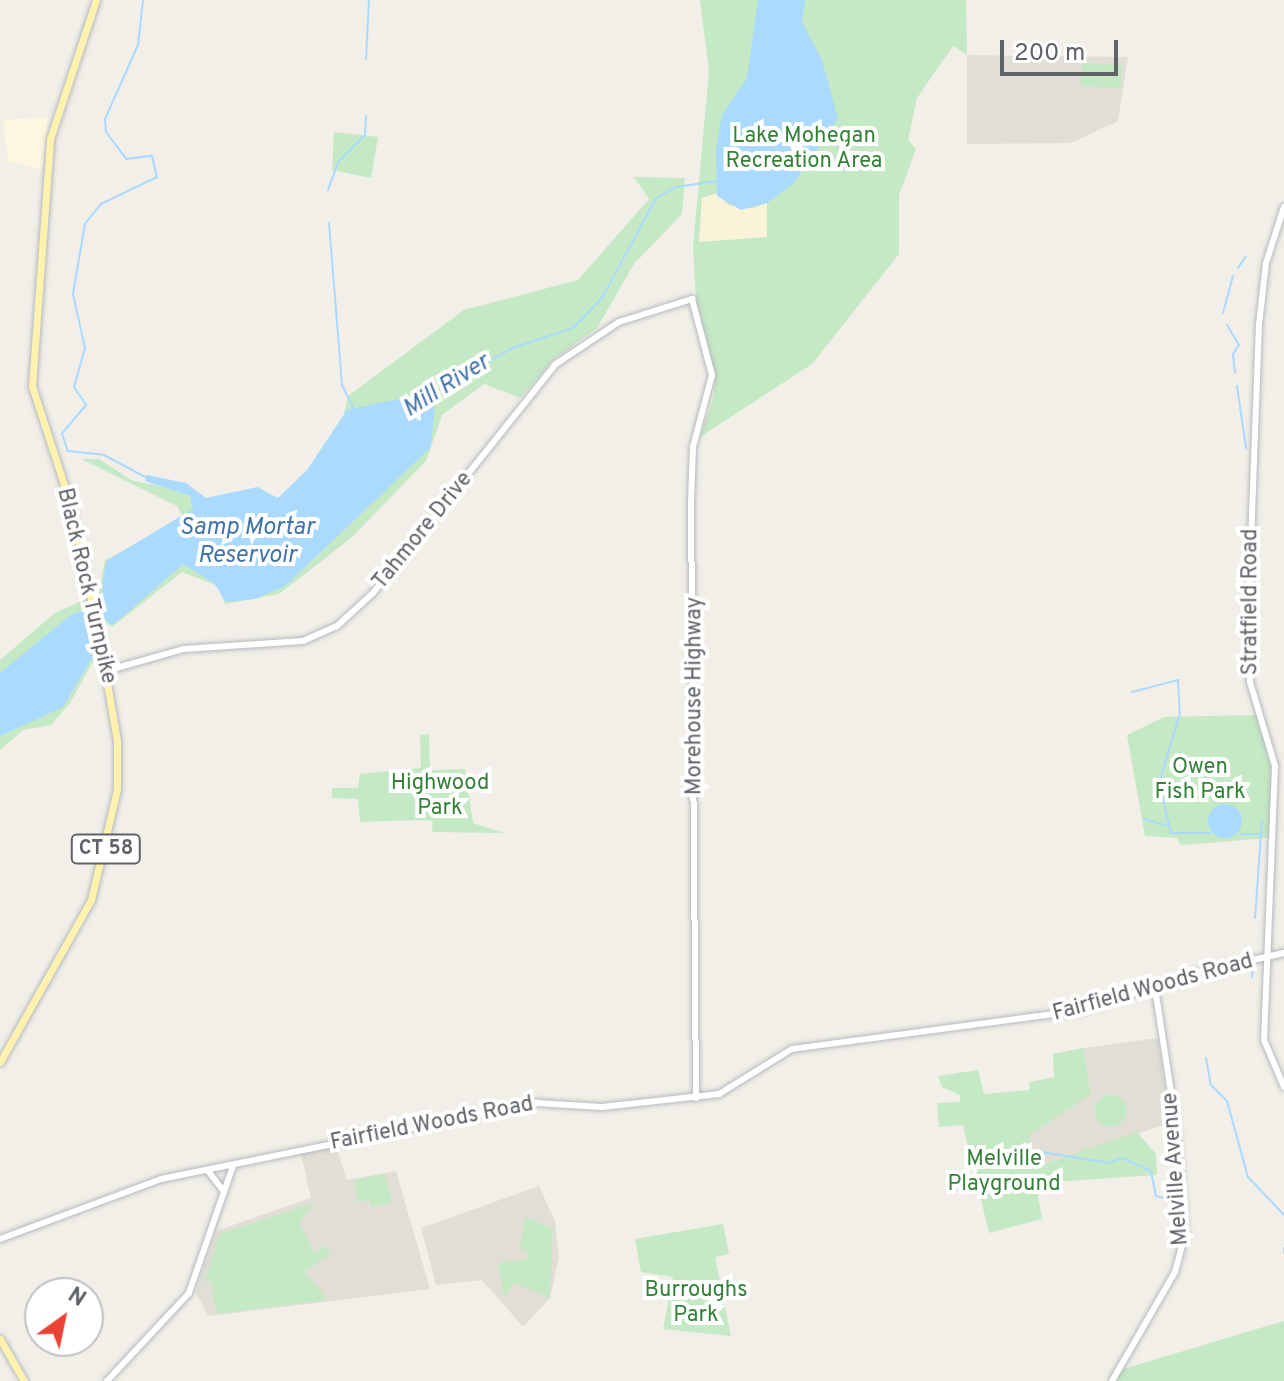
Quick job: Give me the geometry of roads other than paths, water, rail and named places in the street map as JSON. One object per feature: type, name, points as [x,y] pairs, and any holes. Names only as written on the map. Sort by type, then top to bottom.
[{"type":"main road","name":"Black Rock Turnpike","points":[[0,1062],[4,1046],[72,940],[108,843],[117,741],[106,671],[69,500],[32,386],[50,139],[96,0]]},
{"type":"main road","name":"Stratfield Road","points":[[1284,207],[1261,297],[1249,570],[1250,682],[1275,766],[1265,1046],[1284,1087]]},
{"type":"main road","name":"Tahmore Drive","points":[[106,671],[184,649],[303,641],[337,626],[373,593],[556,364],[619,322],[692,299]]},
{"type":"main road","name":"Morehouse Highway","points":[[692,299],[712,375],[693,447],[691,501],[696,1098]]},
{"type":"main road","name":"Fairfield Woods Road","points":[[0,1239],[161,1179],[536,1103],[602,1107],[696,1098],[734,1089],[792,1049],[1014,1023],[1284,953]]},
{"type":"main road","name":"Melville Avenue","points":[[1112,1381],[1175,1272],[1185,1235],[1155,988]]},
{"type":"main road","points":[[107,1381],[196,1282],[222,1189],[233,1166]]},
{"type":"main road","points":[[208,1171],[222,1189]]},
{"type":"main road","points":[[0,1339],[24,1381]]},
{"type":"water","points":[[758,0],[805,0],[802,22],[822,60],[838,119],[793,184],[767,203],[741,210],[717,196],[716,150],[722,115],[747,78]]},
{"type":"water","name":"Samp Mortar Reservoir","points":[[436,391],[431,447],[285,586],[255,599],[226,602],[214,583],[183,564],[111,625],[99,613],[106,561],[193,509],[190,496],[145,481],[147,475],[186,483],[206,498],[257,487],[278,498],[307,470],[347,410]]},
{"type":"water","points":[[88,609],[93,656],[63,707],[0,736],[0,673],[71,615]]},
{"type":"water","points":[[1225,804],[1237,809],[1242,821],[1237,833],[1225,838],[1213,833],[1208,821],[1213,809]]},
{"type":"waterway","points":[[143,0],[138,45],[105,119],[106,132],[126,159],[152,156],[157,177],[101,204],[85,224],[73,294],[85,348],[74,387],[86,405],[62,434],[68,451],[104,455],[147,478]]},
{"type":"waterway","points":[[366,59],[369,0]]},
{"type":"waterway","points":[[328,190],[338,162],[365,135],[366,116]]},
{"type":"waterway","name":"Mill River","points":[[436,391],[513,348],[573,328],[602,298],[656,198],[676,187],[717,181]]},
{"type":"waterway","points":[[329,223],[342,385],[354,410]]},
{"type":"waterway","points":[[1238,268],[1246,256]]},
{"type":"waterway","points":[[1223,313],[1233,276]]},
{"type":"waterway","points":[[1227,325],[1239,345],[1233,354],[1235,373]]},
{"type":"waterway","points":[[1237,386],[1246,448]]},
{"type":"waterway","points":[[1132,692],[1178,680],[1180,713],[1159,783]]},
{"type":"waterway","points":[[1160,787],[1171,833],[1210,833]]},
{"type":"waterway","points":[[1144,819],[1165,825]]},
{"type":"waterway","points":[[1255,918],[1262,821]]},
{"type":"waterway","points":[[1241,834],[1260,834]]},
{"type":"waterway","points":[[1252,977],[1253,969]]},
{"type":"waterway","points":[[1206,1058],[1211,1085],[1227,1101],[1248,1177],[1284,1215]]},
{"type":"waterway","points":[[1035,1151],[1109,1163],[1123,1158],[1151,1171],[1156,1196],[1174,1200]]},
{"type":"waterway","points":[[1284,1248],[1284,1253]]},
{"type":"park label","name":"Lake Mohegan Recreation Area","points":[[804,148]]},
{"type":"park label","name":"Owen Fish Park","points":[[1200,780]]},
{"type":"park label","name":"Highwood Park","points":[[440,796]]},
{"type":"park label","name":"Melville Playground","points":[[1004,1172]]},
{"type":"park label","name":"Burroughs Park","points":[[696,1302]]}]
